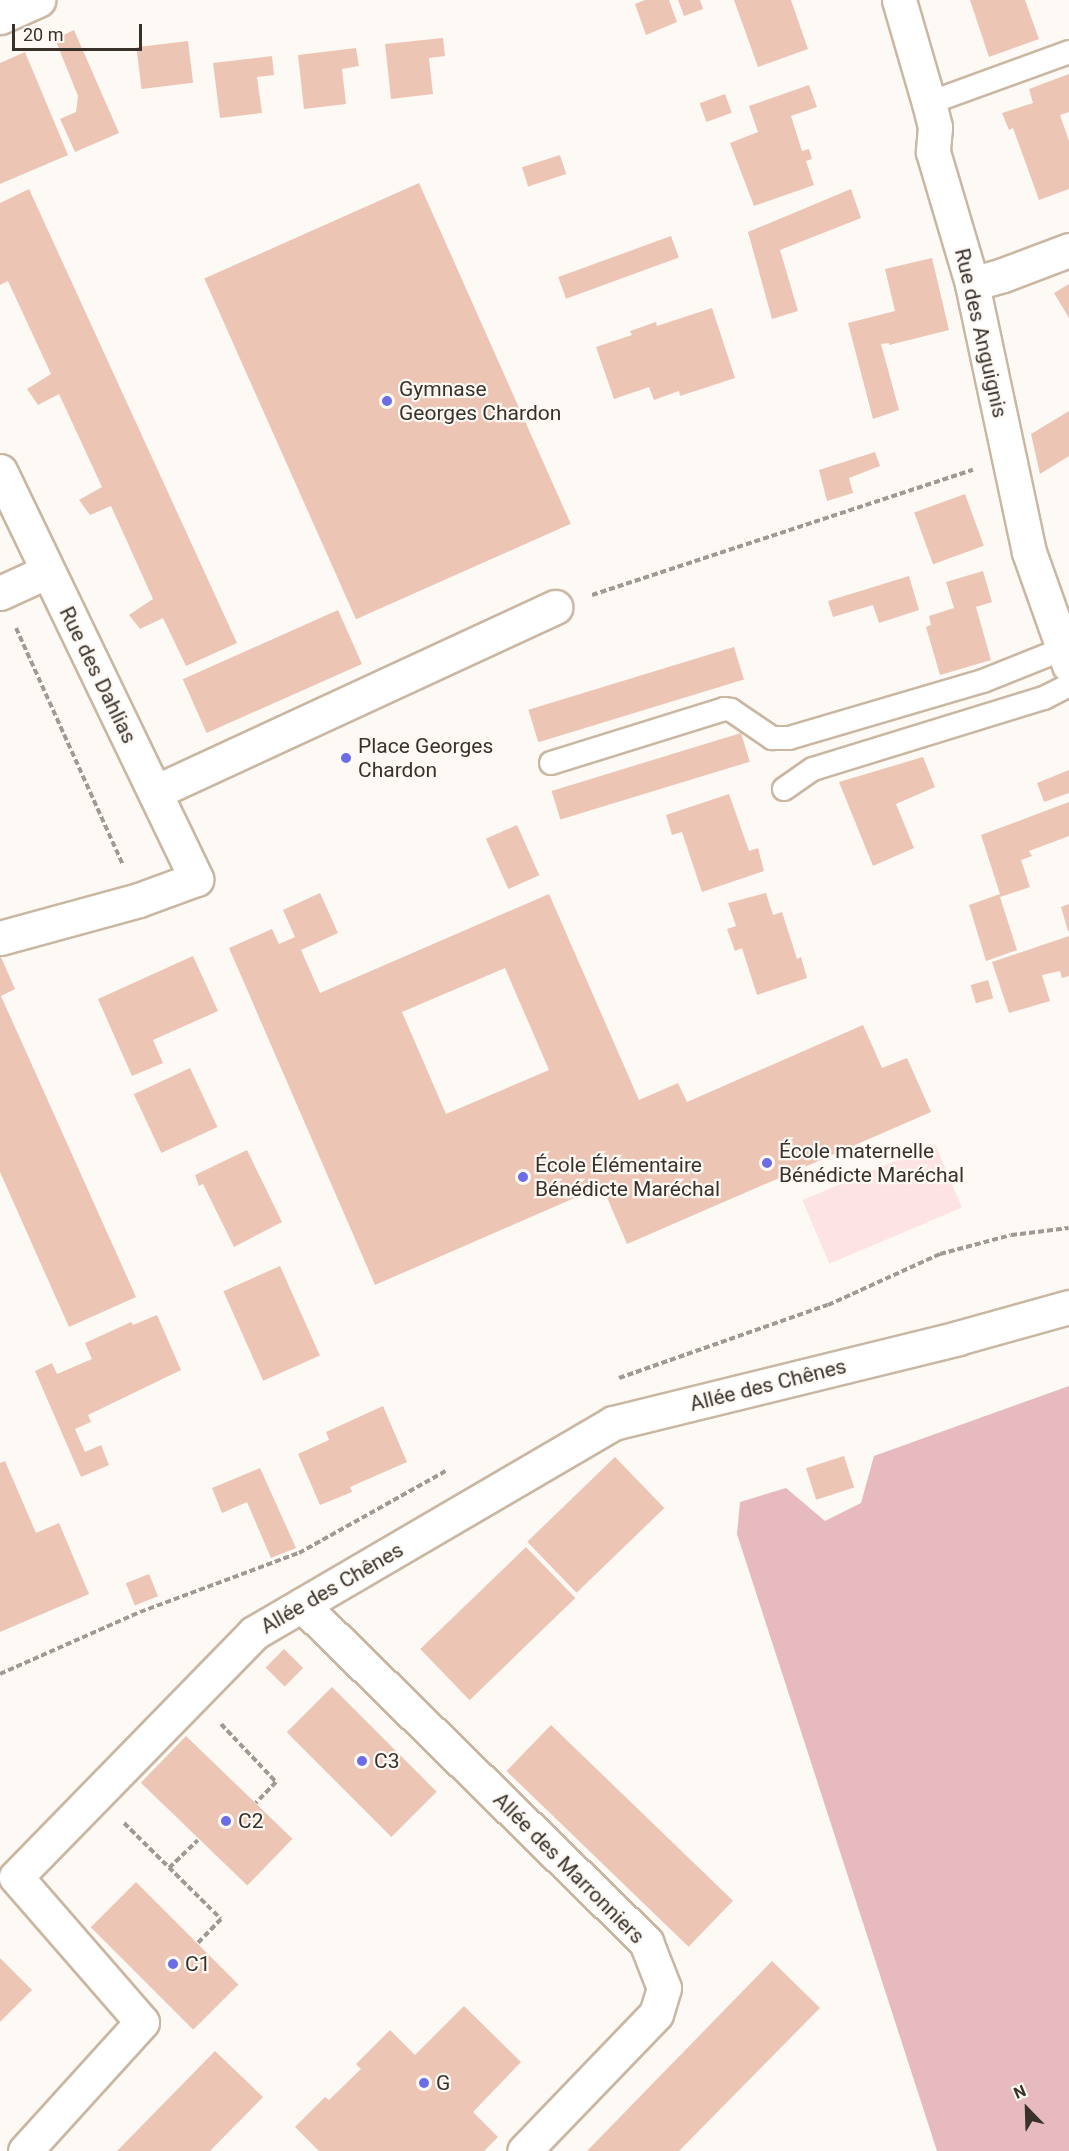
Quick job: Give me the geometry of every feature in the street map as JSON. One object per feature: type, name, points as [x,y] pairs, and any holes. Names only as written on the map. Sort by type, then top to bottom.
[{"type":"street","points":[[0,17],[38,0]]},
{"type":"street","name":"Rue des Anguignis","points":[[899,0],[930,103],[935,127],[933,152],[972,284],[1029,552],[1066,657]]},
{"type":"street","points":[[972,284],[1069,250]]},
{"type":"street","name":"Rue des Dahlias","points":[[0,471],[46,572],[196,879],[139,900]]},
{"type":"street","points":[[0,593],[46,572]]},
{"type":"street","points":[[155,792],[555,607]]},
{"type":"street","points":[[0,938],[139,900]]},
{"type":"street","name":"Allée des Chênes","points":[[26,2151],[142,2022],[16,1877],[254,1633],[613,1423],[958,1338],[1069,1307]]},
{"type":"street","name":"Allée des Marronniers","points":[[302,1605],[646,1942],[664,1988],[656,2014],[525,2151]]},
{"type":"lane","points":[[930,103],[1069,52]]},
{"type":"lane","points":[[551,763],[724,709],[731,710],[772,738],[789,738],[1066,657]]},
{"type":"lane","points":[[784,789],[813,769],[1044,698],[1069,686]]},
{"type":"path","points":[[555,607],[981,468]]},
{"type":"path","points":[[0,593],[139,900]]},
{"type":"path","points":[[193,1696],[276,1782],[255,1803]]},
{"type":"path","points":[[96,1796],[221,1919],[198,1943]]},
{"type":"path","points":[[169,1868],[198,1840]]},
{"type":"shaded area","points":[[935,1144],[962,1208],[829,1264],[802,1200]]},
{"type":"shaded area","points":[[1069,1386],[1069,2151],[937,2151],[737,1534],[740,1502],[786,1488],[825,1521],[861,1503],[874,1456]]},
{"type":"building","points":[[645,0],[669,0],[677,22],[646,35],[635,4]]},
{"type":"building","points":[[678,0],[700,0],[703,9],[684,16]]},
{"type":"building","points":[[734,0],[791,0],[808,49],[758,67]]},
{"type":"building","points":[[970,0],[1025,0],[1039,39],[989,57]]},
{"type":"building","points":[[74,30],[119,133],[75,152],[60,119],[76,112],[78,96],[55,39]]},
{"type":"building","points":[[443,38],[445,56],[429,58],[433,94],[391,99],[385,44]]},
{"type":"building","points":[[188,41],[193,83],[142,89],[136,47]]},
{"type":"building","points":[[356,48],[359,66],[342,69],[346,104],[304,109],[298,55]]},
{"type":"building","points":[[25,52],[68,155],[0,184],[0,63]]},
{"type":"building","points":[[272,56],[274,75],[257,77],[262,113],[220,118],[213,63]]},
{"type":"building","points":[[1069,74],[1069,112],[1060,115],[1069,141],[1069,189],[1039,200],[1013,128],[1009,130],[1002,113],[1033,103],[1029,89]]},
{"type":"building","points":[[809,85],[817,107],[791,116],[802,151],[809,149],[812,159],[806,161],[814,185],[754,206],[730,143],[758,132],[749,106]]},
{"type":"building","points":[[725,94],[732,113],[706,122],[700,103]]},
{"type":"building","points":[[560,155],[566,174],[528,186],[522,167]]},
{"type":"building","name":"Gymnase Georges Chardon","points":[[419,183],[571,524],[356,619],[204,279]]},
{"type":"building","points":[[29,189],[237,643],[186,666],[163,618],[140,629],[129,615],[153,599],[111,506],[90,515],[79,500],[102,487],[59,394],[38,405],[27,389],[51,374],[8,281],[0,285],[0,203]]},
{"type":"building","points":[[851,189],[861,218],[780,250],[798,311],[772,319],[748,232]]},
{"type":"building","points":[[671,236],[679,258],[566,299],[558,277]]},
{"type":"building","points":[[932,258],[949,330],[889,345],[889,343],[881,344],[899,410],[873,419],[848,323],[895,311],[885,269]]},
{"type":"building","points":[[1069,284],[1069,318],[1054,293]]},
{"type":"building","points":[[712,308],[735,378],[680,396],[679,391],[654,400],[649,387],[614,399],[596,347],[632,335],[630,331],[656,322],[657,326]]},
{"type":"building","points":[[1069,411],[1069,456],[1040,474],[1031,434]]},
{"type":"building","points":[[875,452],[880,466],[849,478],[853,493],[827,501],[819,470]]},
{"type":"building","points":[[965,494],[984,546],[933,564],[914,512]]},
{"type":"building","points":[[983,571],[992,602],[976,607],[991,660],[940,675],[926,627],[931,625],[929,616],[954,608],[946,582]]},
{"type":"building","points":[[909,576],[919,610],[879,623],[873,605],[833,617],[828,601]]},
{"type":"building","points":[[338,610],[362,664],[207,733],[183,679]]},
{"type":"building","points":[[734,647],[744,680],[538,742],[528,710]]},
{"type":"building","points":[[741,733],[750,762],[560,820],[552,791]]},
{"type":"building","points":[[923,757],[935,787],[896,804],[914,848],[873,866],[839,782]]},
{"type":"building","points":[[1069,770],[1069,793],[1044,802],[1037,783]]},
{"type":"building","points":[[729,794],[749,851],[758,848],[764,871],[702,892],[682,832],[672,835],[666,815]]},
{"type":"building","points":[[1069,802],[1069,836],[1029,851],[1032,856],[1021,860],[1030,887],[1000,897],[1017,950],[986,961],[969,905],[1000,894],[981,835]]},
{"type":"building","points":[[517,825],[539,875],[508,889],[486,839]]},
{"type":"building","points":[[320,893],[338,933],[301,950],[320,993],[549,894],[639,1100],[678,1083],[687,1102],[863,1025],[882,1068],[907,1058],[931,1112],[627,1244],[602,1186],[375,1285],[229,948],[272,929],[279,944],[295,937],[283,910]],"holes":[[[505,968],[549,1070],[446,1114],[402,1012]]]},
{"type":"building","points":[[766,893],[773,915],[782,912],[797,959],[801,957],[807,978],[757,995],[742,948],[735,951],[727,929],[736,926],[728,903]]},
{"type":"building","points":[[1069,904],[1069,931],[1068,931],[1061,907]]},
{"type":"building","points":[[1069,936],[1069,976],[1062,978],[1060,971],[1042,975],[1050,1001],[1009,1013],[992,962]]},
{"type":"building","points":[[0,955],[15,989],[1,996],[136,1297],[69,1327],[0,1172]]},
{"type":"building","points":[[193,956],[218,1011],[153,1040],[163,1063],[132,1076],[98,999]]},
{"type":"building","points":[[988,980],[993,998],[976,1003],[971,985]]},
{"type":"building","points":[[190,1068],[217,1127],[161,1153],[134,1094]]},
{"type":"building","points":[[247,1150],[282,1222],[234,1247],[203,1184],[199,1186],[195,1175]]},
{"type":"building","points":[[280,1266],[320,1356],[263,1381],[223,1291]]},
{"type":"building","points":[[157,1315],[181,1370],[88,1415],[91,1422],[75,1429],[85,1452],[101,1445],[109,1465],[81,1477],[35,1371],[52,1363],[57,1374],[92,1359],[85,1343],[131,1322],[133,1325]]},
{"type":"building","points":[[383,1406],[407,1462],[350,1487],[352,1492],[320,1505],[298,1454],[329,1440],[326,1432]]},
{"type":"building","points":[[844,1456],[854,1487],[816,1500],[806,1468]]},
{"type":"building","points":[[615,1457],[664,1508],[577,1593],[527,1542]]},
{"type":"building","points":[[5,1461],[36,1533],[59,1523],[89,1594],[0,1632],[0,1463]]},
{"type":"building","points":[[260,1468],[296,1548],[271,1558],[247,1502],[222,1513],[212,1488]]},
{"type":"building","points":[[526,1547],[575,1598],[470,1700],[420,1649]]},
{"type":"building","points":[[149,1574],[158,1596],[135,1606],[126,1583]]},
{"type":"building","points":[[284,1649],[303,1668],[285,1686],[266,1667]]},
{"type":"building","name":"C3","points":[[332,1687],[437,1792],[391,1837],[287,1732]]},
{"type":"building","points":[[551,1725],[733,1901],[689,1947],[507,1771]]},
{"type":"building","name":"C2","points":[[186,1736],[292,1839],[247,1886],[141,1783]]},
{"type":"building","name":"C1","points":[[136,1882],[239,1985],[193,2030],[91,1927]]},
{"type":"building","points":[[0,1958],[32,1990],[0,2022]]},
{"type":"building","points":[[772,1961],[820,2008],[679,2151],[587,2151]]},
{"type":"building","name":"G","points":[[464,2006],[521,2062],[473,2112],[498,2137],[484,2151],[319,2151],[295,2127],[325,2097],[329,2100],[361,2069],[356,2064],[390,2030],[415,2055]]},
{"type":"building","points":[[215,2051],[263,2097],[210,2151],[117,2151]]},
{"type":"place","name":"Gymnase Georges Chardon","points":[[387,401]]},
{"type":"place","name":"Place Georges Chardon","points":[[346,758]]},
{"type":"place","name":"École maternelle Bénédicte Maréchal","points":[[767,1163]]},
{"type":"place","name":"École Élémentaire Bénédicte Maréchal","points":[[523,1177]]},
{"type":"place","name":"C3","points":[[362,1761]]},
{"type":"place","name":"C2","points":[[226,1821]]},
{"type":"place","name":"C1","points":[[173,1964]]},
{"type":"place","name":"G","points":[[424,2083]]}]
